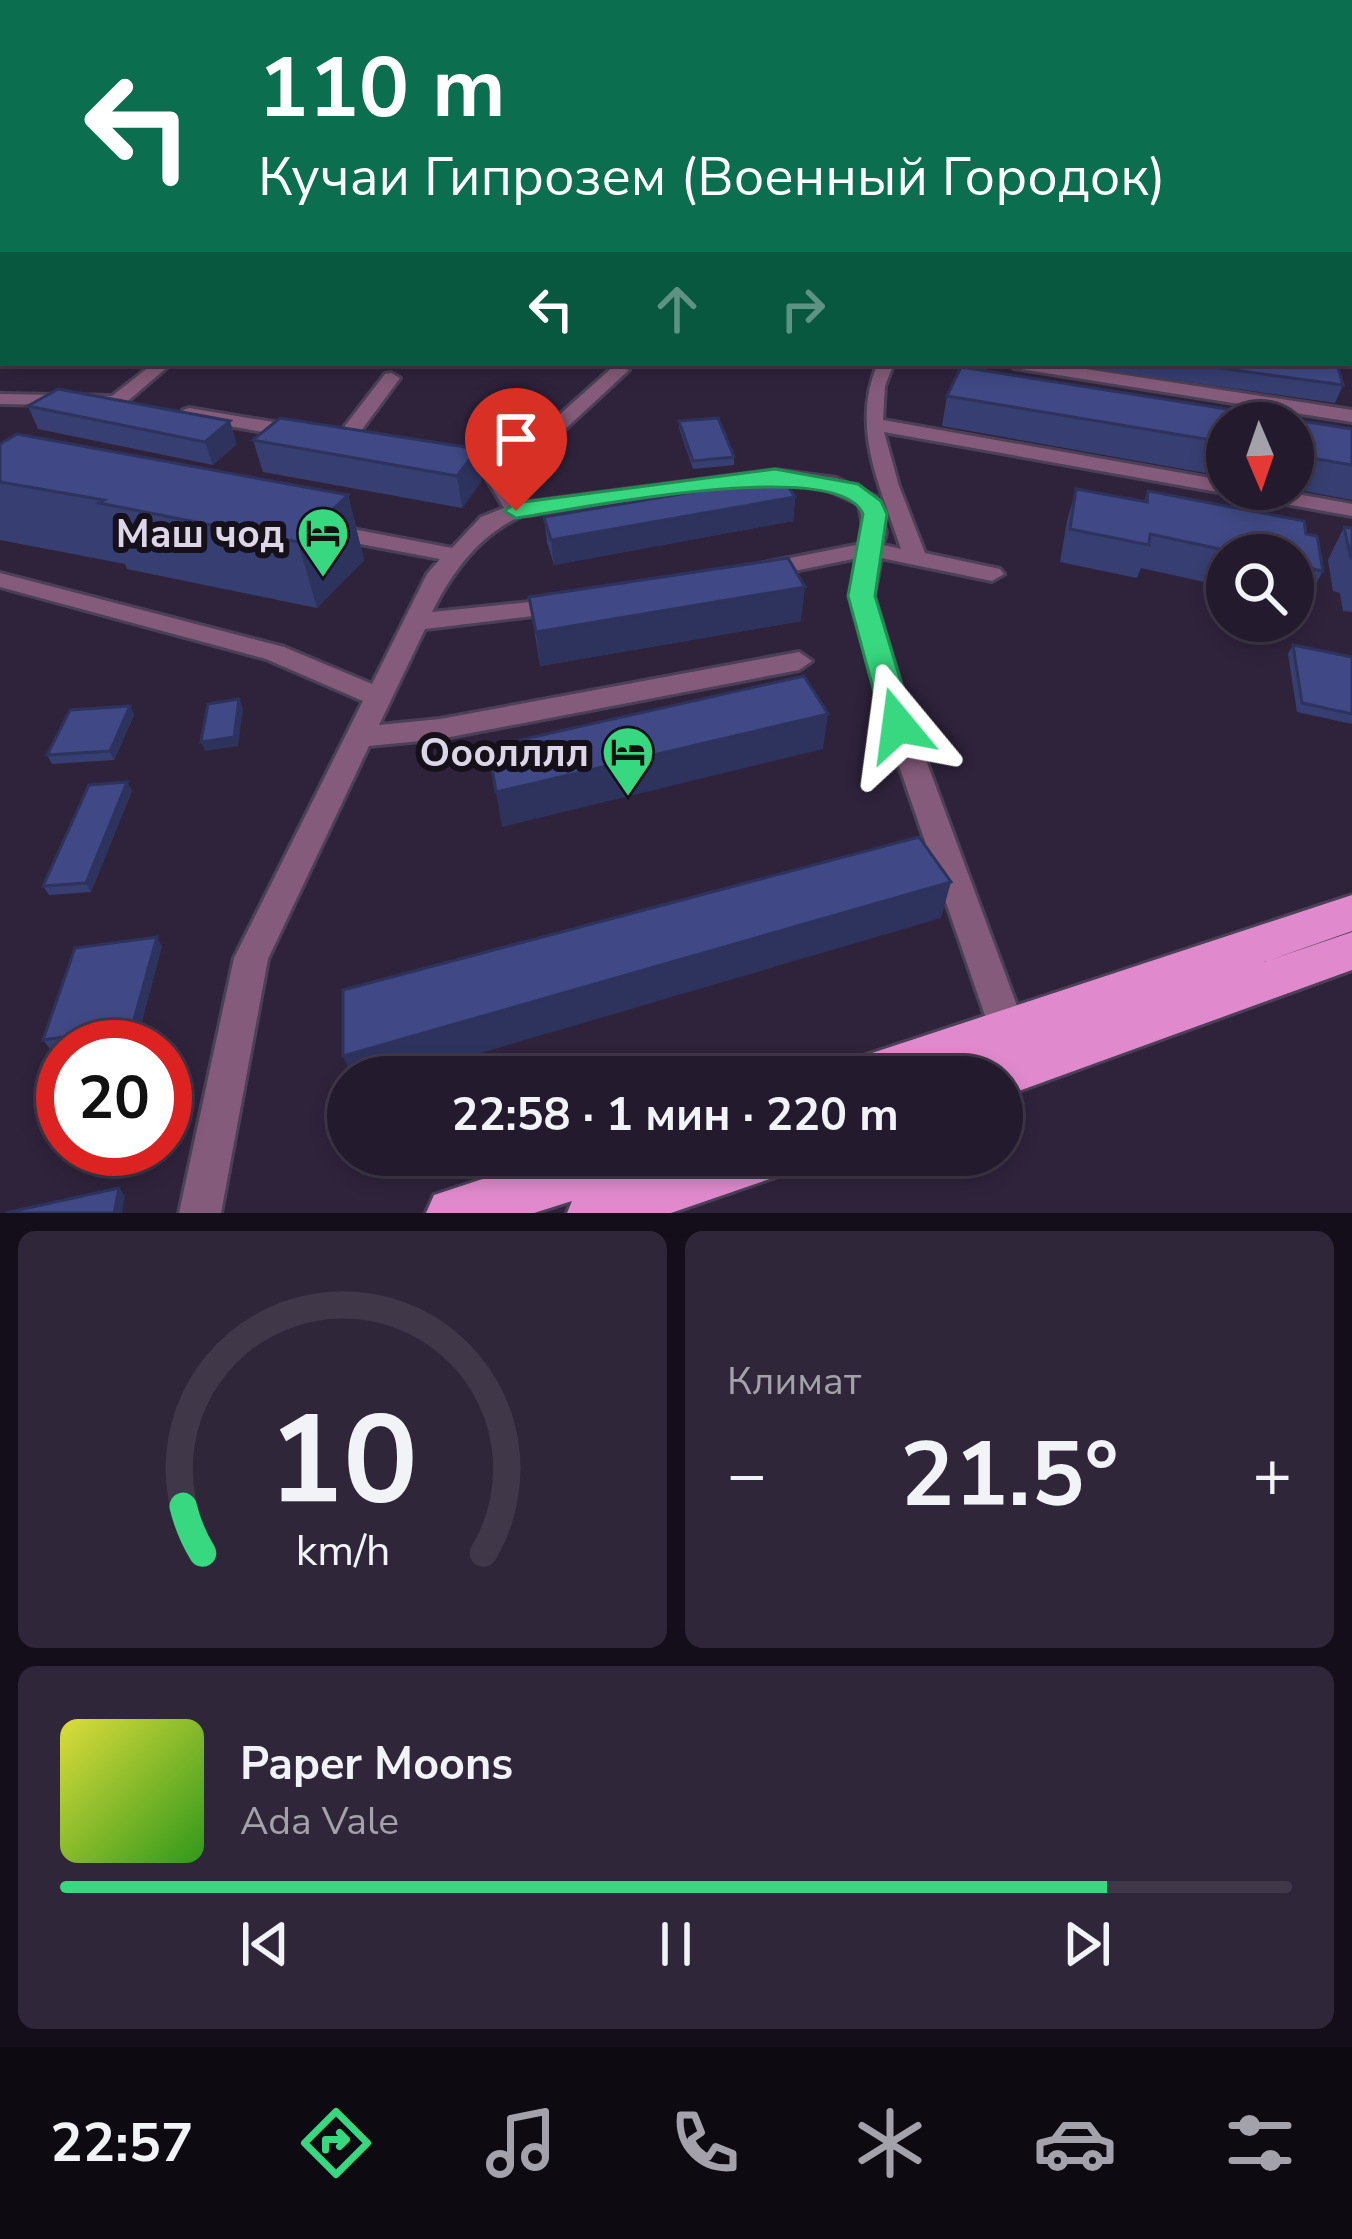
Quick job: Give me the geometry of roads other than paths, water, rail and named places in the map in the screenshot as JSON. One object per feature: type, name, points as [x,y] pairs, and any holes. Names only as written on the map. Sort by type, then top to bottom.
[{"type":"main road","points":[[931,1056],[1352,913]]},
{"type":"main road","points":[[1023,1066],[1352,951]]},
{"type":"main road","points":[[452,1213],[652,1187],[692,1176]]},
{"type":"main road","points":[[593,1213],[652,1187]]},
{"type":"street","points":[[116,403],[160,366]]},
{"type":"street","points":[[885,366],[872,392],[873,424],[915,558]]},
{"type":"street","points":[[1033,366],[1352,416]]},
{"type":"street","points":[[499,479],[620,370]]},
{"type":"street","points":[[345,439],[392,378]]},
{"type":"street","points":[[0,399],[139,406]]},
{"type":"street","points":[[161,410],[368,443]]},
{"type":"street","points":[[873,424],[1206,484]]},
{"type":"street","points":[[438,454],[491,469],[516,511]]},
{"type":"street","points":[[200,1213],[251,958],[414,622],[453,555],[489,523],[516,511],[775,476],[850,489],[869,501],[875,532],[862,596],[898,725],[1008,1030]]},
{"type":"street","points":[[1314,503],[1352,510]]},
{"type":"street","points":[[293,525],[453,555]]},
{"type":"street","points":[[739,574],[870,549],[992,574]]},
{"type":"street","points":[[0,580],[275,653],[380,697]]},
{"type":"street","points":[[414,622],[508,616],[583,602]]},
{"type":"street","points":[[360,737],[440,729],[799,661]]},
{"type":"place","name":"Маш чод","points":[[323,579]]},
{"type":"place","name":"Ооолллл","points":[[628,798]]}]
